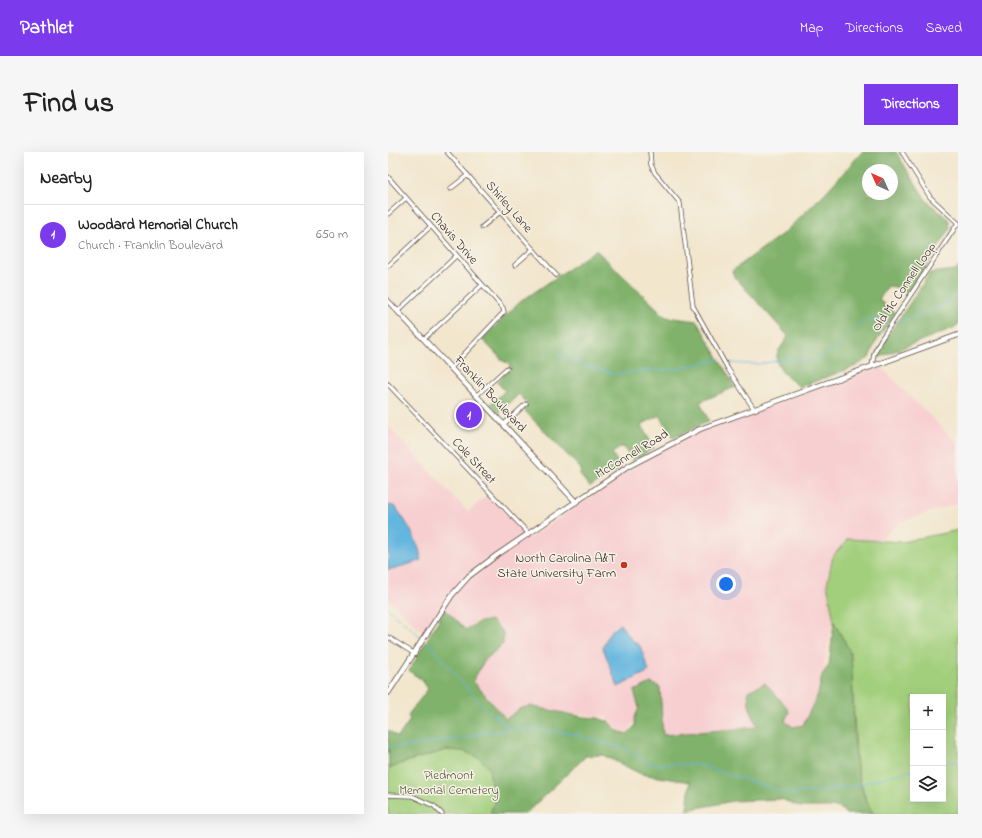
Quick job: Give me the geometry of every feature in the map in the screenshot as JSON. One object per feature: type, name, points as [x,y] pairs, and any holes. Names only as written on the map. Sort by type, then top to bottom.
[{"type":"street","name":"Shirley Lane","points":[[447,152],[556,275]]},
{"type":"street","points":[[650,152],[655,173],[680,203],[693,306],[728,369],[754,409]]},
{"type":"street","points":[[902,152],[930,197],[958,223]]},
{"type":"street","points":[[450,189],[468,175]]},
{"type":"street","name":"Chavis Drive","points":[[388,177],[430,227],[503,308],[504,312],[451,368]]},
{"type":"street","points":[[388,214],[406,198]]},
{"type":"street","points":[[482,227],[500,212]]},
{"type":"street","name":"Old Mc Connell Loop","points":[[872,366],[874,354],[880,341],[958,223]]},
{"type":"street","points":[[388,266],[430,227]]},
{"type":"street","points":[[515,265],[533,249]]},
{"type":"street","points":[[398,311],[456,256]]},
{"type":"street","points":[[424,339],[482,285]]},
{"type":"street","name":"Franklin Boulevard","points":[[388,301],[576,502]]},
{"type":"street","name":"McConnell Road","points":[[388,694],[445,605],[463,582],[482,565],[629,466],[668,444],[700,429],[958,335]]},
{"type":"street","points":[[477,395],[507,368]]},
{"type":"street","name":"Cole Street","points":[[388,384],[528,534]]},
{"type":"street","points":[[504,424],[526,404]]},
{"type":"street","points":[[388,637],[415,654]]},
{"type":"street","points":[[388,795],[412,796],[434,806],[442,814]]},
{"type":"shaded area","name":"North Carolina A&T State University Farm","points":[[880,366],[958,444],[958,503],[900,522],[872,547],[848,584],[833,621],[825,660],[821,726],[757,731],[664,734],[661,701],[655,688],[641,702],[634,722],[625,735],[614,730],[614,725],[606,717],[537,710],[511,724],[475,682],[477,671],[500,642],[477,621],[467,630],[441,605],[424,634],[388,598],[388,426],[468,512],[488,494],[529,538],[651,456],[693,434]]},
{"type":"green space","points":[[862,152],[896,152],[926,200],[949,220],[950,229],[908,294],[896,287],[888,286],[879,300],[895,313],[875,343],[869,358],[856,366],[800,387],[784,374],[778,365],[777,355],[788,336],[734,276],[732,271],[785,232],[826,192]]},
{"type":"green space","points":[[596,250],[666,317],[697,321],[735,387],[700,402],[709,421],[673,438],[660,415],[641,425],[654,448],[632,461],[623,446],[612,453],[621,468],[590,487],[580,475],[581,469],[523,409],[528,404],[519,394],[499,413],[490,404],[505,391],[497,382],[512,368],[507,362],[504,362],[482,339],[520,302]]},
{"type":"green space","points":[[958,267],[958,326],[877,358],[877,352],[930,273],[955,270]]},
{"type":"green space","points":[[958,530],[958,814],[874,814],[869,808],[857,769],[851,657],[834,622],[827,584],[833,556],[848,539],[902,542]]},
{"type":"green space","points":[[445,609],[466,630],[477,623],[491,620],[503,632],[503,644],[484,661],[473,681],[506,719],[521,708],[530,706],[583,717],[598,718],[609,722],[617,731],[627,734],[635,726],[635,717],[639,708],[634,691],[651,683],[660,687],[663,735],[757,727],[749,705],[748,691],[765,683],[785,705],[789,712],[785,721],[793,727],[803,725],[818,694],[822,675],[829,665],[834,622],[851,658],[856,761],[865,799],[874,814],[846,814],[839,807],[800,807],[781,799],[733,801],[687,810],[690,782],[641,774],[603,755],[586,756],[525,814],[490,814],[494,803],[489,768],[478,757],[463,751],[447,750],[405,762],[389,769],[388,730],[398,737],[410,720],[408,715],[428,689],[422,680],[409,671]]},
{"type":"green space","name":"Piedmont Memorial Cemetery","points":[[447,750],[463,751],[478,757],[489,768],[494,803],[490,814],[388,814],[389,769],[405,762]]},
{"type":"water","points":[[388,505],[394,506],[407,524],[419,548],[420,561],[388,570]]},
{"type":"water","points":[[620,624],[631,639],[640,646],[649,671],[618,687],[603,648],[609,633]]},
{"type":"waterway","points":[[897,321],[915,317],[937,309],[958,293]]},
{"type":"waterway","points":[[726,362],[757,364],[784,359],[807,360],[817,358],[839,347],[858,325],[874,320],[889,320]]},
{"type":"waterway","points":[[557,356],[561,355],[587,366],[615,374],[652,370],[674,370],[720,359]]},
{"type":"waterway","points":[[388,609],[421,637]]},
{"type":"waterway","points":[[427,642],[480,703],[510,729]]},
{"type":"waterway","points":[[388,747],[414,746],[480,733],[520,728],[569,733],[621,747],[650,764],[696,764],[790,794],[848,787],[910,771]]},
{"type":"waterway","points":[[946,763],[958,761]]},
{"type":"place","name":"Woodard Memorial Church","points":[[469,415]]},
{"type":"place","name":"North Carolina A&T State University Farm","points":[[624,565]]}]
